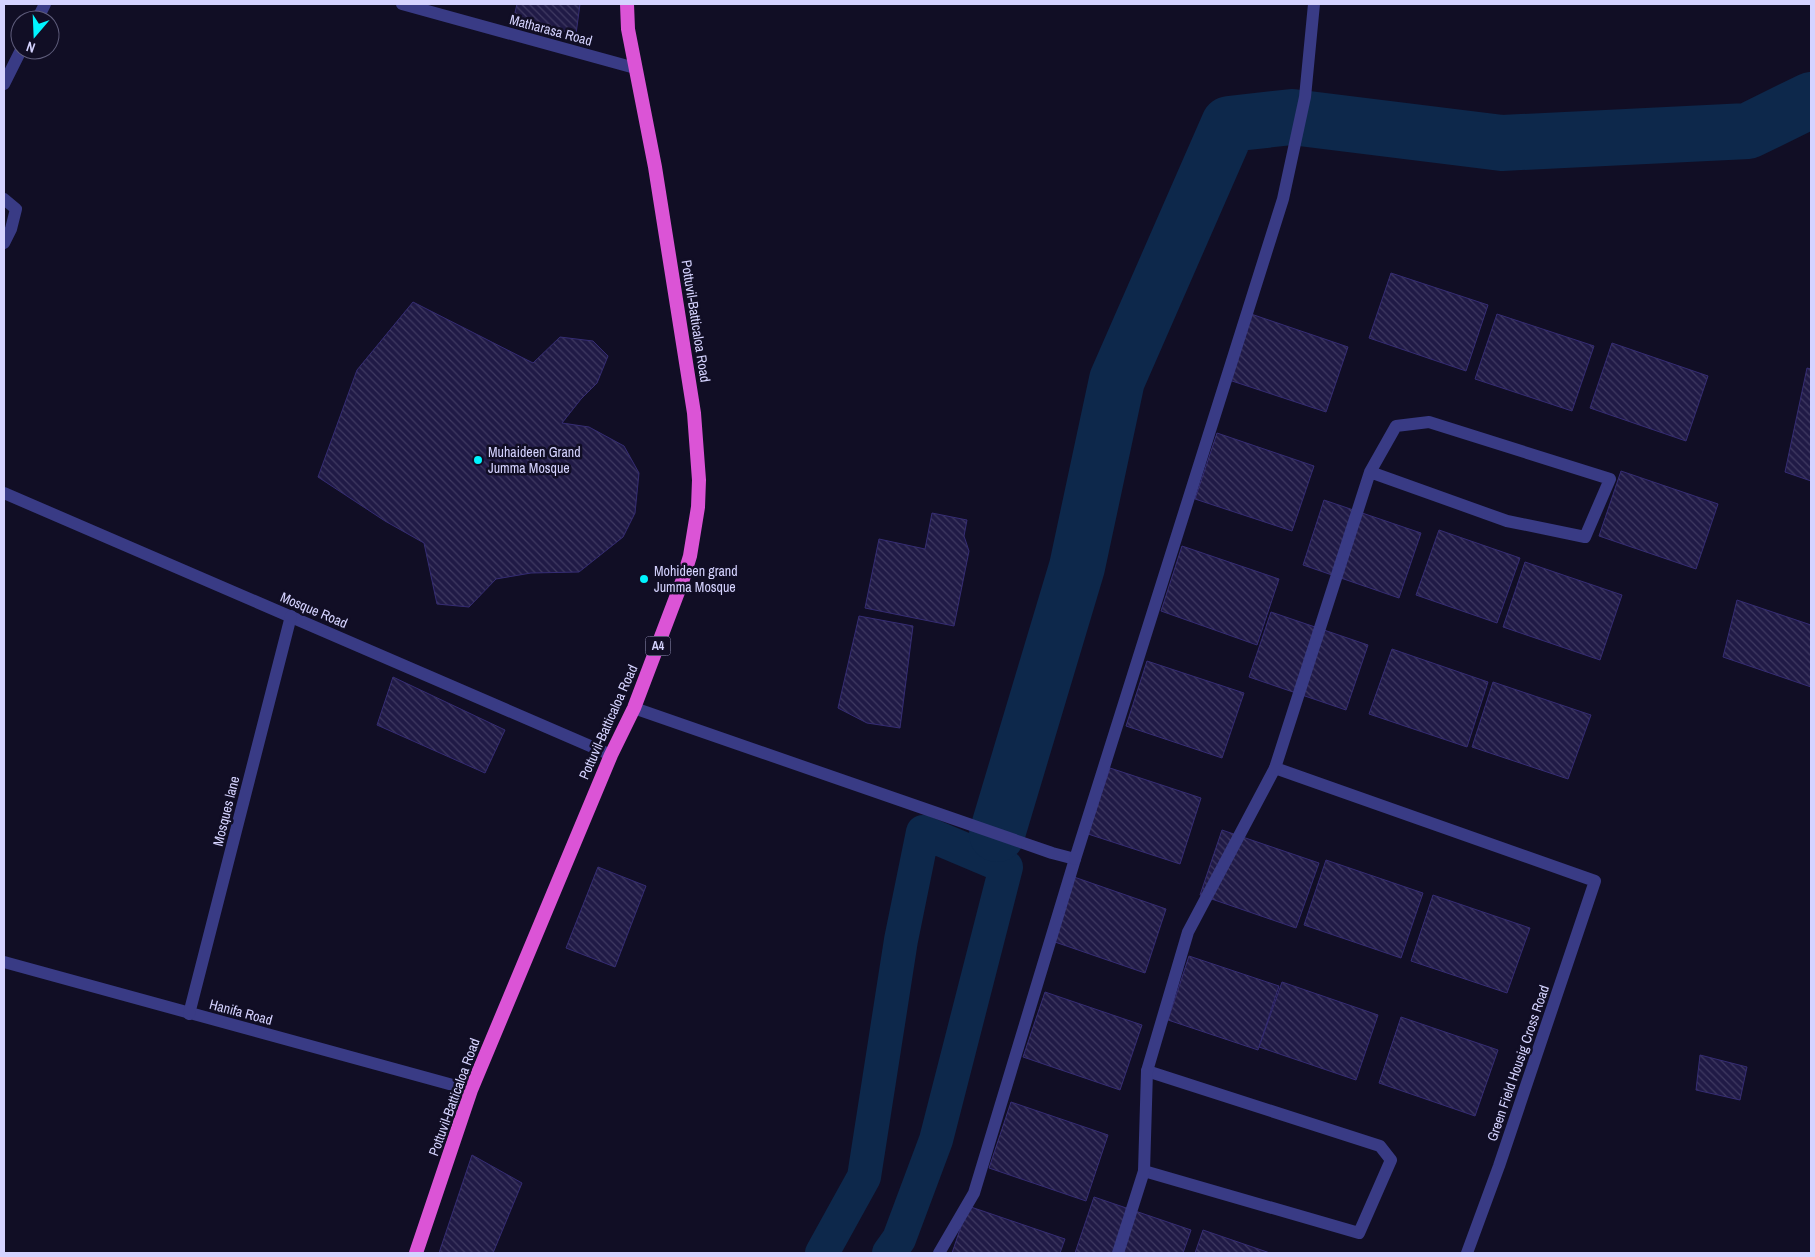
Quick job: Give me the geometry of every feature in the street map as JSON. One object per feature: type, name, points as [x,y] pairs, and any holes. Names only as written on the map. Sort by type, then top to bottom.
[{"type":"highway","name":"Pottuvil-Batticaloa Road","points":[[416,1253],[472,1090],[610,755],[634,708],[690,556],[698,507],[699,480],[694,413],[654,167],[628,29],[627,4]]},
{"type":"street","name":"Matharasa Road","points":[[402,4],[635,68]]},
{"type":"street","points":[[939,1253],[974,1192],[1075,859],[1283,199],[1305,97],[1314,4]]},
{"type":"street","points":[[4,84],[16,60]]},
{"type":"street","points":[[4,199],[16,209],[11,229],[4,243]]},
{"type":"street","points":[[1118,1253],[1144,1171],[1147,1071],[1188,932],[1275,768],[1370,472],[1396,426],[1429,422],[1610,479],[1585,536],[1507,521],[1370,472]]},
{"type":"street","name":"Mosque Road","points":[[4,493],[610,755]]},
{"type":"street","name":"Mosques lane","points":[[189,1014],[291,616]]},
{"type":"street","points":[[634,708],[1052,853],[1075,859]]},
{"type":"street","name":"Green Field Housig Cross Road","points":[[1275,768],[1595,881],[1467,1253]]},
{"type":"street","name":"Hanifa Road","points":[[4,962],[472,1090]]},
{"type":"street","points":[[1144,1171],[1359,1233],[1391,1160],[1380,1146],[1147,1071]]},
{"type":"building","points":[[517,4],[580,4],[576,34],[513,21]]},
{"type":"building","points":[[1391,273],[1488,305],[1466,371],[1369,338]]},
{"type":"building","name":"Muhaideen Grand Jumma Mosque","points":[[413,302],[533,363],[560,337],[593,341],[608,356],[597,383],[581,399],[562,423],[589,427],[624,446],[639,473],[635,513],[623,537],[579,572],[531,573],[496,579],[469,607],[437,604],[424,543],[385,521],[318,477],[357,370]]},
{"type":"building","points":[[1251,314],[1348,347],[1326,412],[1229,380]]},
{"type":"building","points":[[1497,314],[1594,346],[1572,411],[1475,379]]},
{"type":"building","points":[[1612,343],[1708,376],[1686,441],[1590,408]]},
{"type":"building","points":[[1807,368],[1811,369],[1811,481],[1785,472]]},
{"type":"building","points":[[1217,433],[1314,466],[1292,531],[1195,499]]},
{"type":"building","points":[[1621,471],[1718,504],[1696,569],[1599,536]]},
{"type":"building","points":[[1324,500],[1421,533],[1399,598],[1303,565]]},
{"type":"building","points":[[932,513],[967,520],[964,536],[969,551],[954,626],[865,608],[879,539],[925,549]]},
{"type":"building","points":[[1439,530],[1520,558],[1497,623],[1416,595]]},
{"type":"building","points":[[1182,546],[1279,579],[1257,645],[1161,611]]},
{"type":"building","points":[[1525,562],[1622,595],[1600,660],[1503,627]]},
{"type":"building","points":[[1737,600],[1811,625],[1811,687],[1723,657]]},
{"type":"building","points":[[1271,612],[1368,645],[1346,710],[1249,677]]},
{"type":"building","points":[[859,616],[913,626],[900,728],[867,723],[838,708]]},
{"type":"building","points":[[1392,649],[1488,682],[1467,747],[1369,714]]},
{"type":"building","points":[[1147,661],[1244,693],[1222,758],[1126,726]]},
{"type":"building","points":[[393,677],[505,730],[485,773],[377,725]]},
{"type":"building","points":[[1493,682],[1591,715],[1568,779],[1472,747]]},
{"type":"building","points":[[1110,768],[1201,798],[1180,864],[1088,834]]},
{"type":"building","points":[[1222,830],[1319,863],[1296,928],[1200,895]]},
{"type":"building","points":[[1326,860],[1423,893],[1401,958],[1304,925]]},
{"type":"building","points":[[598,867],[646,886],[615,967],[566,948]]},
{"type":"building","points":[[1074,877],[1166,909],[1145,973],[1052,941]]},
{"type":"building","points":[[1433,895],[1530,928],[1507,993],[1411,961]]},
{"type":"building","points":[[1189,956],[1279,986],[1258,1050],[1168,1020]]},
{"type":"building","points":[[1282,982],[1378,1015],[1356,1080],[1259,1047]]},
{"type":"building","points":[[1045,992],[1142,1025],[1120,1090],[1023,1057]]},
{"type":"building","points":[[1401,1017],[1498,1050],[1475,1116],[1379,1083]]},
{"type":"building","points":[[1700,1055],[1747,1067],[1740,1100],[1696,1090]]},
{"type":"building","points":[[1011,1102],[1108,1135],[1086,1201],[989,1168]]},
{"type":"building","points":[[472,1155],[522,1183],[493,1253],[439,1253]]},
{"type":"building","points":[[1094,1197],[1191,1230],[1183,1253],[1075,1253]]},
{"type":"building","points":[[968,1206],[1065,1239],[1060,1253],[952,1253]]},
{"type":"building","points":[[1203,1230],[1270,1253],[1195,1253]]},
{"type":"waterway","points":[[997,834],[1077,567],[1117,380],[1229,124],[1292,117],[1502,143],[1748,131],[1811,100]]},
{"type":"waterway","points":[[822,1253],[864,1177],[901,940],[923,832],[1006,867],[936,1140],[899,1239],[889,1253]]},
{"type":"place","name":"Muhaideen Grand Jumma Mosque","points":[[478,460]]},
{"type":"place","name":"Mohideen grand Jumma Mosque","points":[[644,579]]}]
